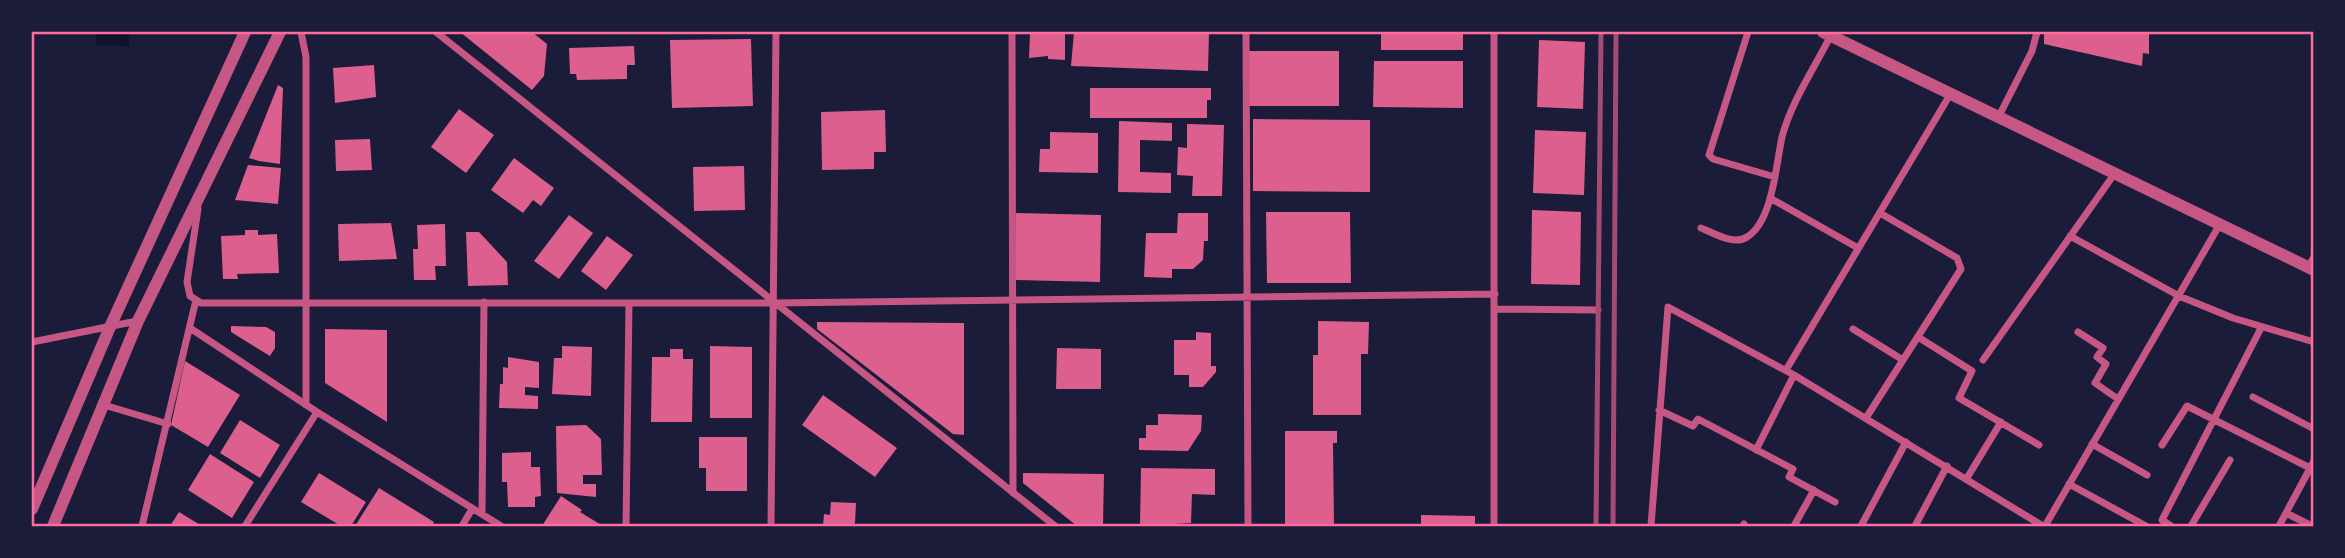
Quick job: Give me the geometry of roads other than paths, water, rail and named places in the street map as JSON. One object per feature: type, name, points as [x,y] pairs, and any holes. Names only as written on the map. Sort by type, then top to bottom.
[{"type":"street","points":[[32,509],[110,327],[245,32]]},
{"type":"street","points":[[53,527],[138,321],[280,32]]},
{"type":"street","points":[[301,32],[306,57],[306,405]]},
{"type":"street","points":[[436,32],[1055,527]]},
{"type":"street","points":[[771,527],[776,32]]},
{"type":"street","points":[[1012,32],[1013,494]]},
{"type":"street","points":[[1247,32],[1248,527]]},
{"type":"street","points":[[1494,32],[1494,527]]},
{"type":"street","points":[[1748,32],[1709,151],[1711,158],[1775,177]]},
{"type":"street","points":[[1999,117],[2032,51],[2037,32]]},
{"type":"street","points":[[1701,228],[1733,240],[1746,238],[1755,228],[1770,198],[1785,129],[1827,33],[2221,224],[2312,264]]},
{"type":"street","points":[[1786,370],[1951,93]]},
{"type":"street","points":[[1983,360],[2115,173]]},
{"type":"street","points":[[1770,198],[1858,248]]},
{"type":"street","points":[[199,199],[187,282],[190,296],[196,300],[774,303],[1495,294]]},
{"type":"street","points":[[1866,418],[1961,265],[1957,258],[1880,213]]},
{"type":"street","points":[[1651,527],[1667,308],[1786,370],[2044,527],[2221,224]]},
{"type":"street","points":[[2070,236],[2179,296],[2261,328],[2314,342]]},
{"type":"street","points":[[142,527],[196,300]]},
{"type":"street","points":[[482,514],[484,302]]},
{"type":"street","points":[[626,527],[629,303]]},
{"type":"street","points":[[1495,309],[1598,310]]},
{"type":"street","points":[[32,342],[138,321]]},
{"type":"street","points":[[190,328],[306,405],[501,527]]},
{"type":"street","points":[[2171,527],[2163,519],[2261,328]]},
{"type":"street","points":[[1853,329],[1903,360]]},
{"type":"street","points":[[2078,332],[2103,348],[2097,357],[2106,363],[2095,383],[2118,399]]},
{"type":"street","points":[[1918,337],[1972,371],[1959,395],[2039,445]]},
{"type":"street","points":[[1756,450],[1794,375]]},
{"type":"street","points":[[2253,397],[2314,429]]},
{"type":"street","points":[[104,405],[168,425]]},
{"type":"street","points":[[2162,445],[2185,406],[2312,464],[2279,527]]},
{"type":"street","points":[[1659,410],[1693,426],[1698,419],[1793,469],[1789,477],[1835,502]]},
{"type":"street","points":[[245,527],[317,412]]},
{"type":"street","points":[[1967,478],[2001,422]]},
{"type":"street","points":[[1861,527],[1906,442]]},
{"type":"street","points":[[2092,444],[2147,475]]},
{"type":"street","points":[[2191,527],[2230,460]]},
{"type":"street","points":[[1915,527],[1947,466]]},
{"type":"street","points":[[2069,484],[2146,527]]},
{"type":"street","points":[[1794,527],[1814,490]]},
{"type":"street","points":[[462,527],[472,509]]},
{"type":"street","points":[[2286,513],[2312,527]]},
{"type":"railway","points":[[1596,526],[1601,32]]},
{"type":"railway","points":[[1613,526],[1616,32]]}]
